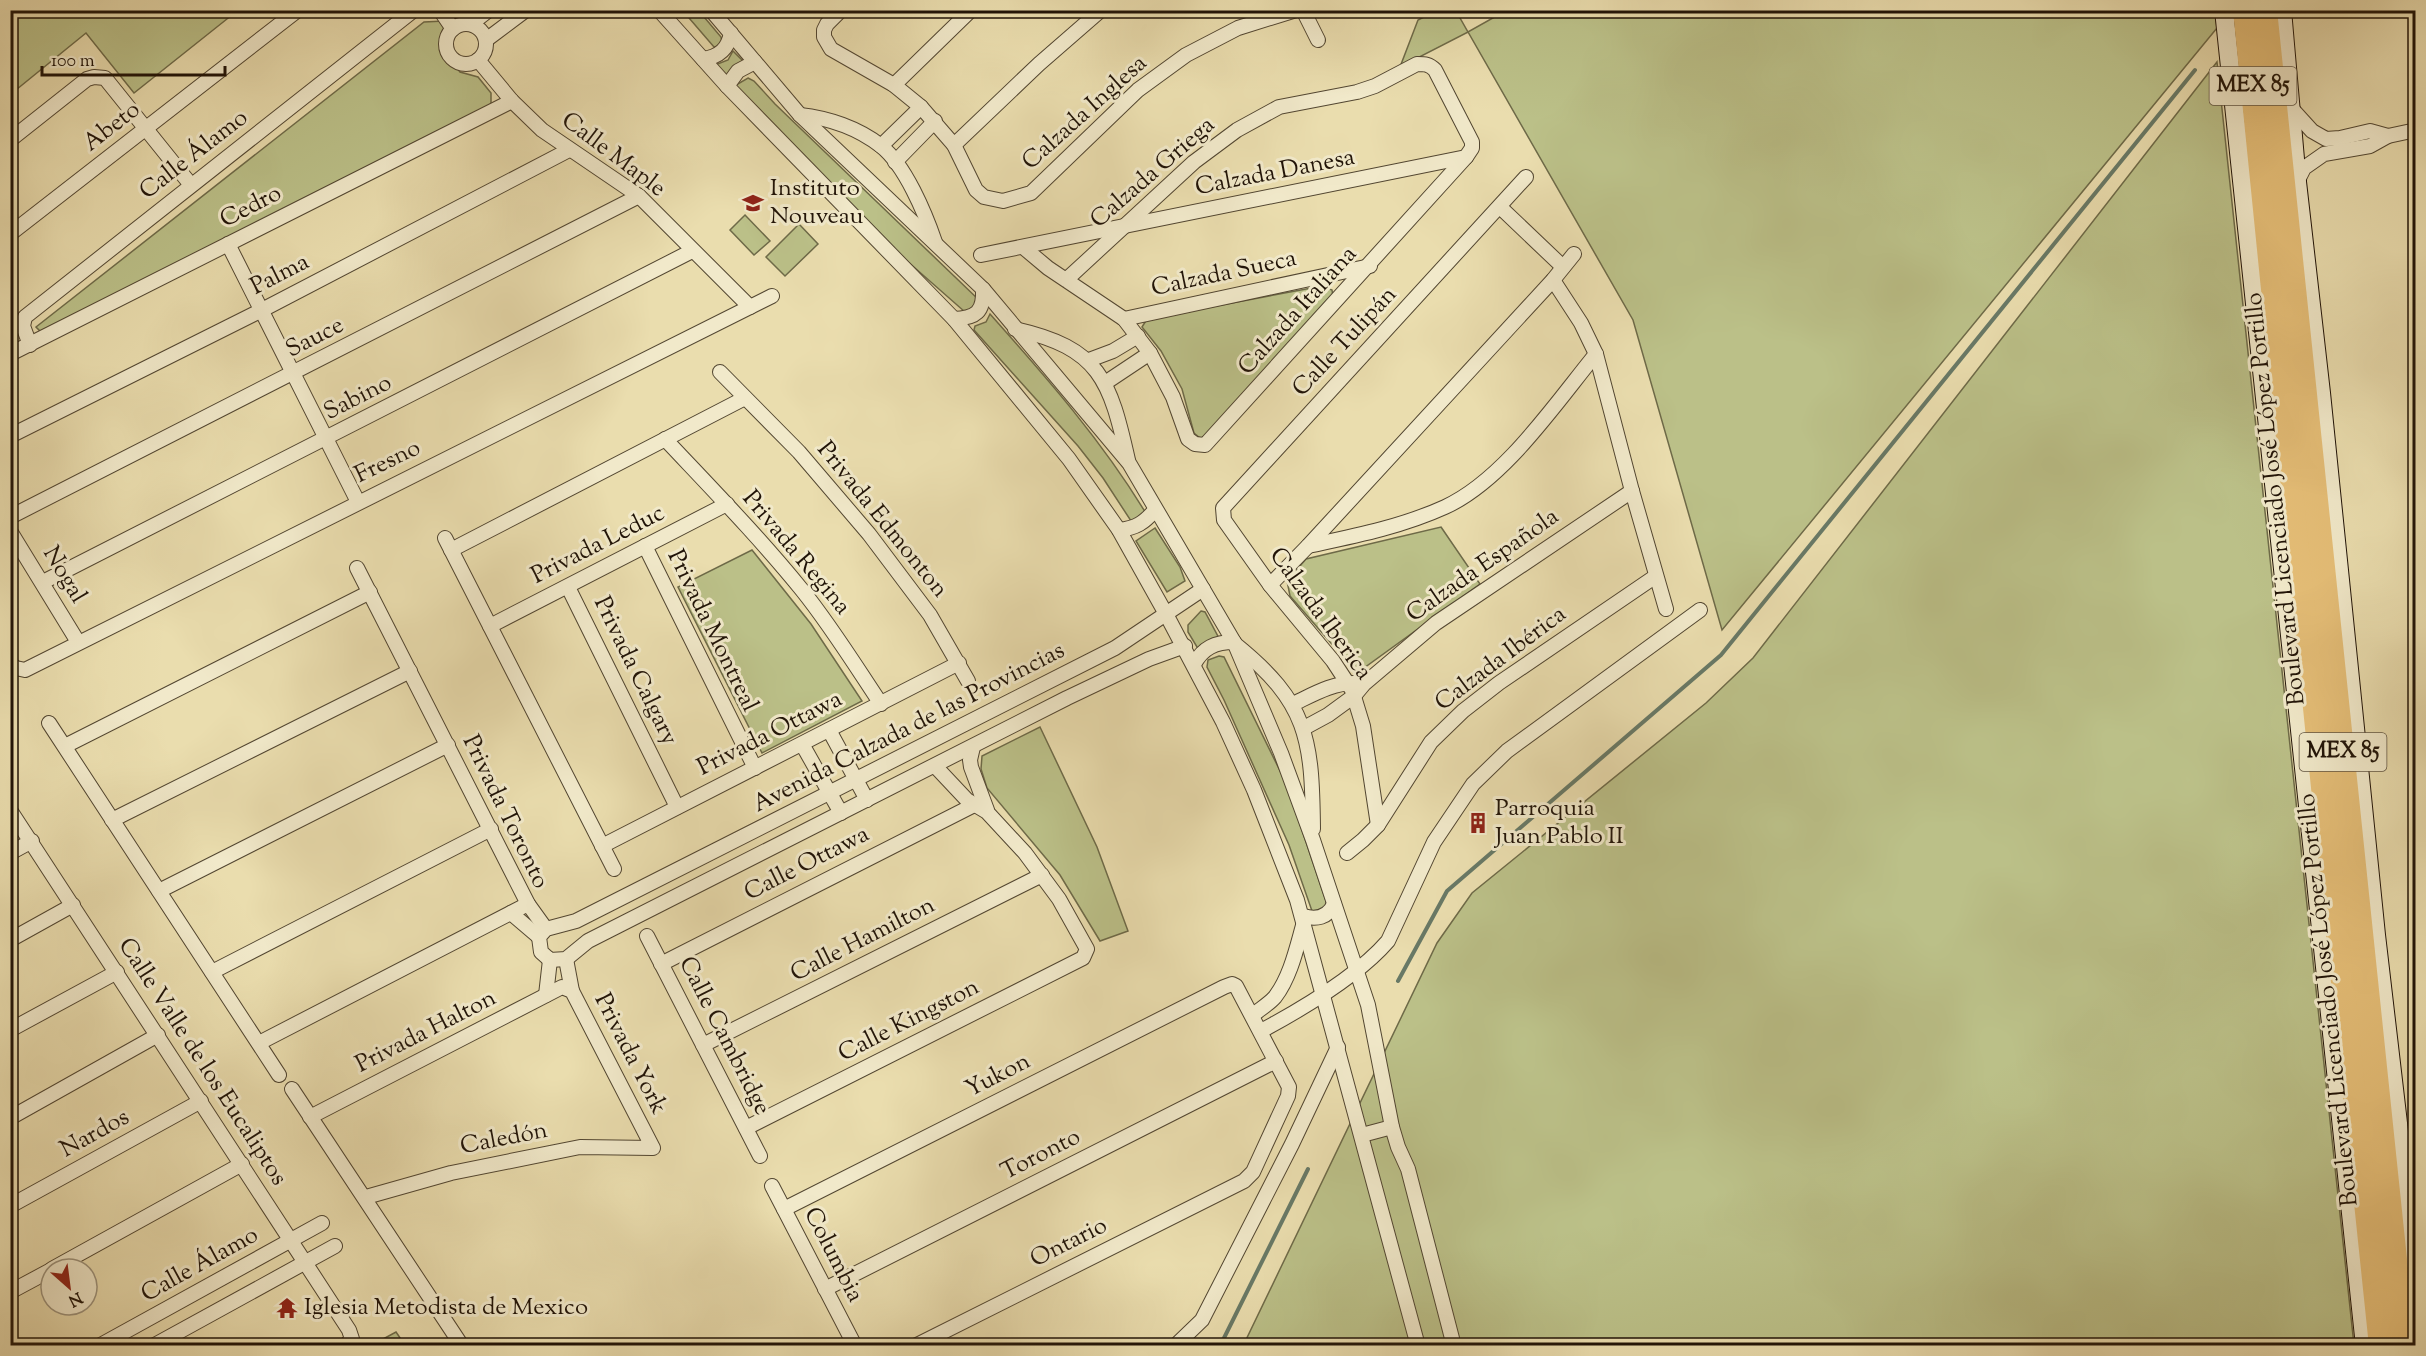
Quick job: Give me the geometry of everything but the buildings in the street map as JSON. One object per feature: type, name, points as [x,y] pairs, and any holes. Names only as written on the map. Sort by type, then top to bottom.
[{"type":"highway","name":"Boulevard Licenciado José López Portillo","points":[[2246,10],[2265,303],[2331,867],[2381,1346]]},
{"type":"highway","name":"Boulevard Licenciado José López Portillo","points":[[2265,10],[2404,1346]]},
{"type":"highway","points":[[2301,354],[2322,393]]},
{"type":"highway","points":[[2319,903],[2331,867]]},
{"type":"highway","points":[[2364,948],[2381,979]]},
{"type":"highway","points":[[2394,1245],[2415,1288]]},
{"type":"street","name":"Abeto","points":[[10,234],[298,10]]},
{"type":"street","name":"Calle Álamo","points":[[30,345],[23,326],[25,317],[414,10]]},
{"type":"street","points":[[440,10],[453,28]]},
{"type":"street","points":[[471,24],[489,10]]},
{"type":"street","points":[[486,40],[526,10]]},
{"type":"street","points":[[659,10],[727,86],[954,319],[1070,459],[1119,530],[1185,646],[1254,790],[1303,918],[1418,1346]]},
{"type":"street","points":[[711,10],[800,115],[983,289],[1128,463],[1234,642],[1281,753],[1313,840],[1372,1021],[1392,1127],[1408,1169],[1454,1346]]},
{"type":"street","name":"Calzada Inglesa","points":[[841,10],[824,30],[831,49],[894,85],[921,107],[954,145],[976,189],[984,197],[993,200],[1017,198],[1030,193],[1138,90],[1186,55],[1238,28],[1296,10]]},
{"type":"street","points":[[894,85],[971,10]]},
{"type":"street","points":[[954,145],[1039,64],[1101,10]]},
{"type":"street","points":[[1303,10],[1318,40]]},
{"type":"street","name":"Boulevard Licenciado José López Portillo","points":[[2224,10],[2265,303],[2319,903],[2365,1346]]},
{"type":"street","points":[[2282,10],[2292,109],[2296,182],[2322,393],[2381,979],[2415,1288]]},
{"type":"street","points":[[471,24],[483,32],[486,40],[483,55],[478,60],[465,64],[453,59],[446,47],[447,40],[453,28],[471,24]]},
{"type":"street","points":[[703,59],[719,55],[725,49],[731,33]]},
{"type":"street","name":"Calle Maple","points":[[478,60],[512,101],[542,130],[639,196],[750,307]]},
{"type":"street","points":[[727,86],[738,71],[755,62]]},
{"type":"street","name":"Calzada Griega","points":[[1066,280],[1194,162],[1237,130],[1279,107],[1357,92],[1375,86],[1417,64],[1431,66],[1472,142],[1472,148],[1466,157]]},
{"type":"street","points":[[10,140],[87,79],[105,78],[191,185]]},
{"type":"street","name":"Cedro","points":[[10,354],[512,101]]},
{"type":"street","points":[[881,146],[921,107]]},
{"type":"street","points":[[2292,109],[2312,131],[2325,139],[2370,131],[2388,136]]},
{"type":"street","points":[[800,115],[825,118],[841,124],[881,146],[895,162],[920,205],[936,244]]},
{"type":"street","points":[[895,162],[935,121]]},
{"type":"street","points":[[2296,182],[2304,168],[2317,158],[2334,152],[2370,146],[2388,136],[2415,130]]},
{"type":"street","name":"Palma","points":[[10,436],[262,310],[569,150]]},
{"type":"street","name":"Calzada Danesa","points":[[981,255],[1466,157]]},
{"type":"street","name":"Calzada Italiana","points":[[1150,352],[1173,398],[1188,440],[1195,444],[1205,445],[1370,266],[1466,157]]},
{"type":"street","name":"Calle Tulipán","points":[[1223,508],[1526,177]]},
{"type":"street","name":"Sauce","points":[[10,517],[639,196]]},
{"type":"street","points":[[1500,207],[1563,267]]},
{"type":"street","points":[[228,244],[358,502]]},
{"type":"street","points":[[1023,247],[1066,280],[1124,319],[1150,352],[1105,383]]},
{"type":"street","name":"Sabino","points":[[43,582],[692,251]]},
{"type":"street","points":[[1270,585],[1553,280],[1574,254]]},
{"type":"street","name":"Calzada Sueca","points":[[1124,319],[1370,266]]},
{"type":"street","points":[[1553,280],[1581,322],[1596,354],[1666,609]]},
{"type":"street","points":[[954,319],[969,319],[978,312],[984,303],[983,289]]},
{"type":"street","name":"Fresno","points":[[10,664],[25,670],[772,296]]},
{"type":"street","points":[[1014,329],[1059,342],[1089,360],[1105,383],[1115,409],[1128,463]]},
{"type":"street","points":[[1089,360],[1113,351],[1138,336]]},
{"type":"street","points":[[1308,546],[1393,527],[1447,506],[1481,484],[1508,459],[1596,354]]},
{"type":"street","name":"Privada Edmonton","points":[[720,372],[799,452],[870,534],[930,615],[968,681]]},
{"type":"street","points":[[614,869],[448,544],[745,398]]},
{"type":"street","name":"Privada Regina","points":[[665,439],[727,504],[803,591],[881,704]]},
{"type":"street","name":"Calzada Española","points":[[1304,728],[1334,711],[1354,696],[1364,684],[1436,623],[1632,491]]},
{"type":"street","name":"Privada Leduc","points":[[490,626],[727,504]]},
{"type":"street","name":"Calzada Iberica","points":[[1223,508],[1224,520],[1270,585],[1348,683],[1363,726],[1378,825]]},
{"type":"street","points":[[1119,530],[1132,529],[1141,525],[1155,510]]},
{"type":"street","name":"Nogal","points":[[10,531],[78,642]]},
{"type":"street","name":"Privada Montreal","points":[[645,546],[755,768]]},
{"type":"street","name":"Privada Toronto","points":[[260,1043],[528,904],[357,568]]},
{"type":"street","name":"Calzada Ibérica","points":[[1347,853],[1378,825],[1431,742],[1463,711],[1499,683],[1656,576]]},
{"type":"street","name":"Privada Calgary","points":[[568,587],[677,807]]},
{"type":"street","name":"Avenida Calzada de las Provincias","points":[[543,933],[576,921],[1115,648],[1203,589]]},
{"type":"street","points":[[65,746],[370,592]]},
{"type":"street","points":[[1261,1031],[1288,1017],[1356,971],[1388,941],[1434,842],[1473,784],[1507,751],[1700,610]]},
{"type":"street","points":[[1194,664],[1200,652],[1210,646],[1221,642],[1234,642],[1261,665],[1293,704],[1304,728],[1312,776],[1313,840]]},
{"type":"street","name":"Avenida Calzada de las Provincias","points":[[566,959],[588,941],[639,915],[1121,672],[1185,646]]},
{"type":"street","name":"Privada Ottawa","points":[[602,846],[959,663]]},
{"type":"street","points":[[112,820],[410,671]]},
{"type":"street","points":[[1293,704],[1317,692],[1348,683],[1364,684]]},
{"type":"street","points":[[49,723],[279,1075]]},
{"type":"street","points":[[829,730],[867,800]]},
{"type":"street","points":[[802,744],[841,813]]},
{"type":"street","points":[[159,891],[448,745]]},
{"type":"street","points":[[973,747],[969,760],[982,806]]},
{"type":"street","points":[[935,766],[960,794],[982,806],[1007,832],[1042,875]]},
{"type":"street","name":"Calle Ottawa","points":[[661,964],[982,806]]},
{"type":"street","name":"Calle Valle de los Eucaliptos","points":[[10,810],[349,1330],[348,1342]]},
{"type":"street","points":[[212,972],[491,829]]},
{"type":"street","points":[[10,853],[32,841]]},
{"type":"street","name":"Calle Kingston","points":[[746,1128],[1083,958],[1087,949],[1074,924],[1042,875]]},
{"type":"street","name":"Calle Hamilton","points":[[703,1045],[1042,875]]},
{"type":"street","points":[[528,904],[543,933],[541,952],[550,960],[566,959]]},
{"type":"street","points":[[1303,918],[1320,918],[1328,913],[1334,904]]},
{"type":"street","points":[[10,940],[73,905]]},
{"type":"street","points":[[511,913],[543,933]]},
{"type":"street","points":[[1276,1061],[1253,1015],[1275,997],[1285,979],[1293,960],[1303,918]]},
{"type":"street","name":"Calle Cambridge","points":[[647,936],[760,1156]]},
{"type":"street","name":"Privada York","points":[[566,959],[567,989],[653,1148]]},
{"type":"street","points":[[546,995],[550,960]]},
{"type":"street","points":[[10,1030],[117,972]]},
{"type":"street","name":"Yukon","points":[[784,1209],[1224,987],[1232,984],[1239,990],[1253,1015]]},
{"type":"street","name":"Privada Halton","points":[[310,1117],[546,995],[567,989]]},
{"type":"street","points":[[10,1118],[158,1035]]},
{"type":"street","points":[[1175,1346],[1203,1320],[1338,1047]]},
{"type":"street","name":"Ontario","points":[[915,1346],[1244,1181],[1253,1172],[1290,1092],[1276,1061]]},
{"type":"street","name":"Toronto","points":[[825,1289],[1276,1061]]},
{"type":"street","points":[[292,1089],[366,1197],[462,1346]]},
{"type":"street","name":"Nardos","points":[[10,1206],[201,1101]]},
{"type":"street","points":[[1362,1135],[1392,1127]]},
{"type":"street","name":"Caledón","points":[[366,1197],[451,1173],[580,1147],[653,1148]]},
{"type":"street","points":[[74,1257],[242,1164]]},
{"type":"street","name":"Columbia","points":[[772,1186],[855,1346]]},
{"type":"street","name":"Calle Álamo","points":[[99,1346],[322,1223]]},
{"type":"street","name":"Calle Álamo","points":[[158,1343],[335,1246]]},
{"type":"street","points":[[10,1292],[39,1276]]},
{"type":"street","points":[[150,1318],[158,1343]]},
{"type":"green space","points":[[11,10],[237,11],[134,93],[86,33],[11,94]]},
{"type":"green space","points":[[1438,10],[1456,11],[1468,32],[1400,67],[1418,20]]},
{"type":"green space","points":[[1507,10],[2215,10],[2217,28],[1722,630],[1633,320],[1468,32]]},
{"type":"green space","points":[[683,11],[699,11],[721,37],[722,42],[719,46],[714,47]]},
{"type":"green space","points":[[444,21],[443,49],[460,72],[478,77],[491,93],[491,104],[483,110],[43,334],[36,327],[424,22]]},
{"type":"green space","points":[[733,51],[745,63],[725,76],[715,65],[728,60]]},
{"type":"green space","points":[[2217,62],[2354,1345],[1243,1346],[1437,943],[1472,893],[1706,703],[1753,658]]},
{"type":"green space","points":[[748,78],[754,81],[775,104],[979,300],[980,306],[965,312],[907,261],[737,90],[736,85]]},
{"type":"green space","points":[[745,215],[770,241],[754,255],[730,230]]},
{"type":"green space","points":[[799,224],[818,244],[785,276],[766,257]]},
{"type":"green space","points":[[1322,286],[1332,290],[1333,297],[1208,438],[1200,438],[1194,433],[1182,389],[1161,351],[1142,327],[1147,319]]},
{"type":"green space","points":[[990,314],[1093,436],[1147,515],[1133,524],[1103,478],[1078,446],[974,330],[975,326],[986,322]]},
{"type":"green space","points":[[1441,527],[1480,584],[1357,673],[1290,596],[1287,581],[1306,559]]},
{"type":"green space","points":[[1155,528],[1180,567],[1185,581],[1167,592],[1136,541]]},
{"type":"green space","points":[[752,550],[811,624],[862,701],[762,753],[678,587]]},
{"type":"green space","points":[[1201,611],[1205,612],[1221,642],[1200,652],[1188,632],[1188,625]]},
{"type":"green space","points":[[1219,656],[1224,657],[1286,783],[1326,901],[1327,909],[1318,913],[1312,911],[1289,845],[1207,667],[1208,660]]},
{"type":"green space","points":[[1040,727],[1097,847],[1128,931],[1100,941],[1060,875],[987,788],[981,769],[982,756]]},
{"type":"green space","points":[[396,1332],[405,1345],[372,1345]]},
{"type":"waterway","points":[[1398,981],[1447,891],[1721,655],[2195,70]]},
{"type":"waterway","points":[[1218,1346],[1308,1169]]},
{"type":"place","name":"Instituto Nouveau","points":[[753,203]]},
{"type":"place","name":"Parroquia Juan Pablo II","points":[[1478,823]]},
{"type":"place","name":"Iglesia Metodista de Mexico","points":[[287,1308]]}]
